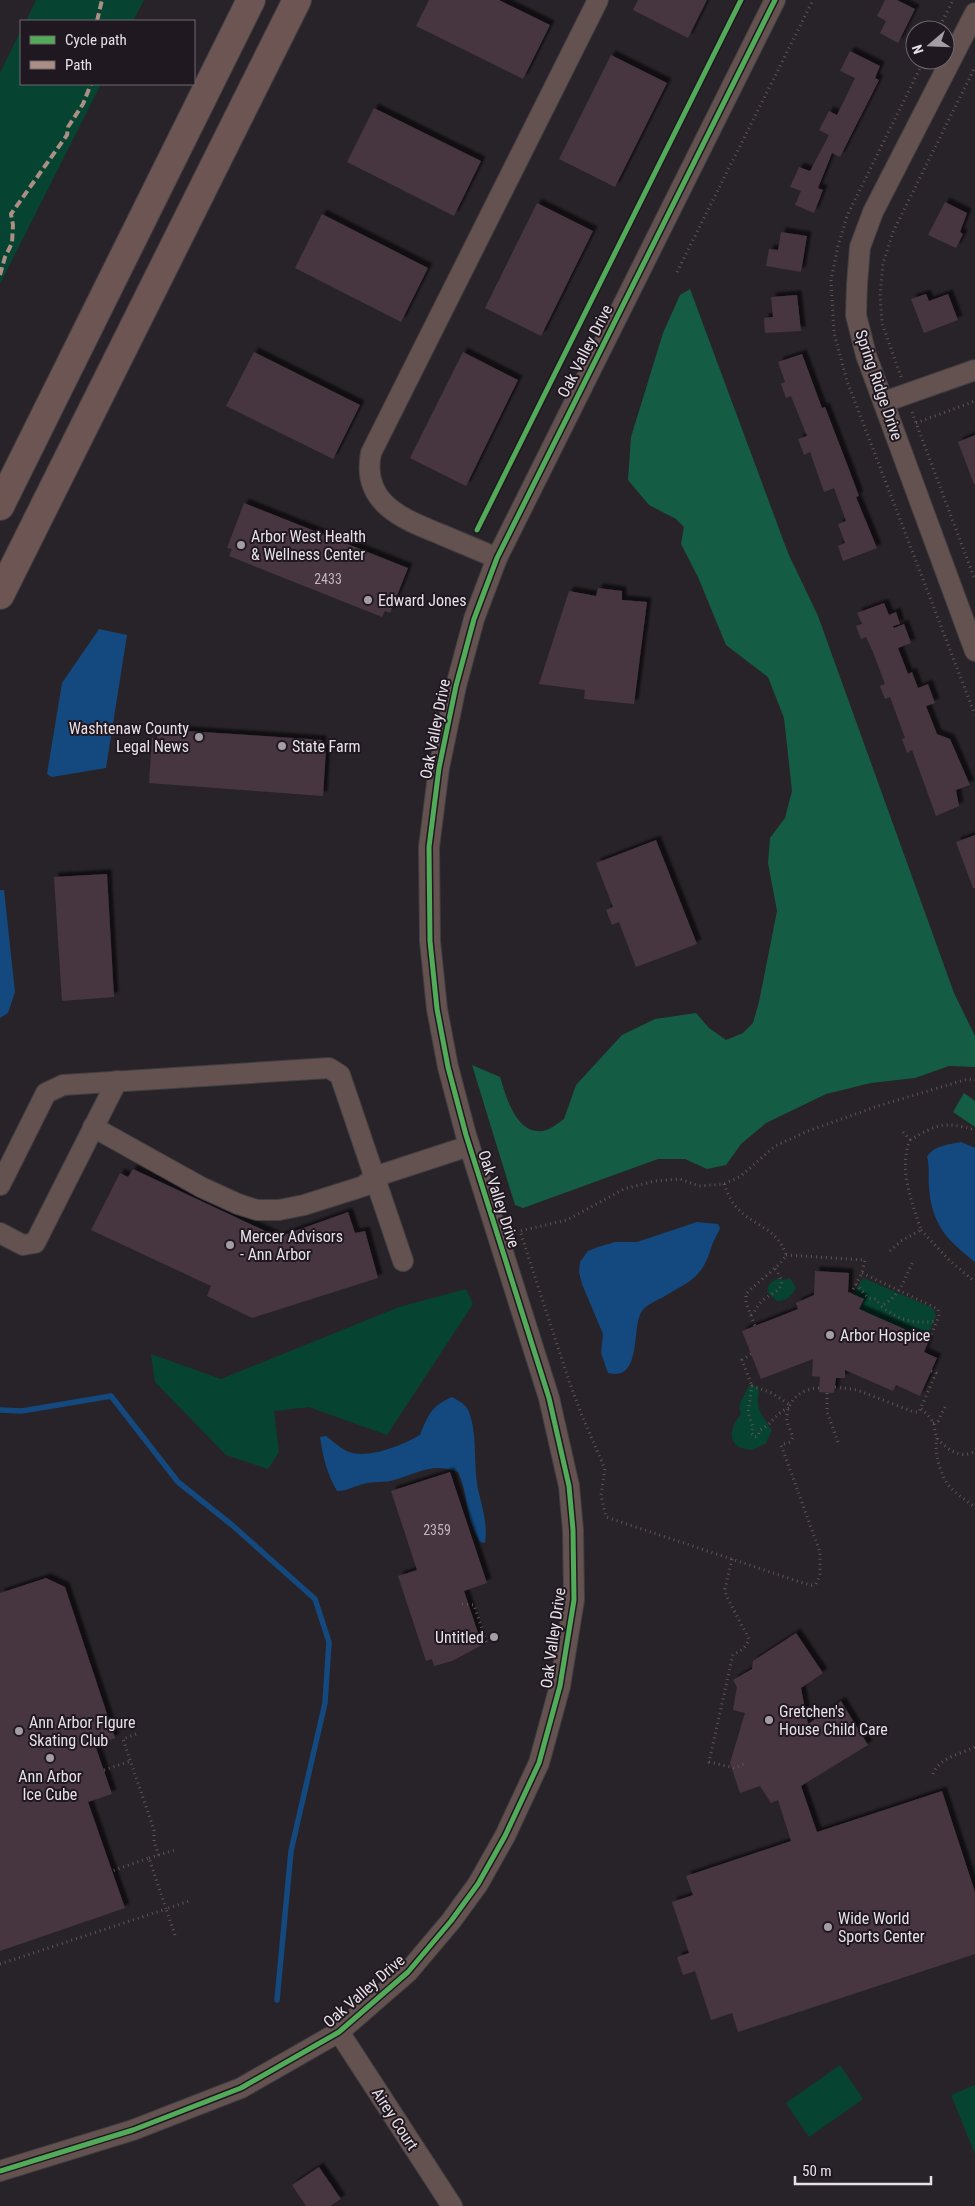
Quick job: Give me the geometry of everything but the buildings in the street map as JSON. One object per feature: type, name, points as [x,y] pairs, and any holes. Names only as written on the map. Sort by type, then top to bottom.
[{"type":"highway","points":[[0,506],[250,0]]},
{"type":"highway","points":[[0,594],[297,0]]},
{"type":"street","points":[[497,558],[406,520],[390,509],[378,496],[372,483],[368,465],[371,453],[598,0]]},
{"type":"street","name":"Oak Valley Drive","points":[[0,2171],[133,2130],[241,2088],[339,2032],[414,1964],[451,1921],[478,1884],[505,1836],[539,1763],[560,1686],[574,1600],[573,1530],[569,1486],[549,1398],[469,1146],[448,1068],[437,1009],[430,941],[429,847],[439,768],[456,686],[474,619],[497,558],[775,0]]},
{"type":"street","name":"Spring Ridge Drive","points":[[975,13],[873,212],[860,247],[856,315],[866,355],[975,651]]},
{"type":"street","points":[[884,402],[975,370]]},
{"type":"street","points":[[0,1185],[46,1093],[63,1085],[329,1068],[340,1075],[403,1261]]},
{"type":"street","points":[[0,1233],[23,1246],[35,1243],[117,1081]]},
{"type":"street","points":[[93,1127],[201,1187],[256,1210],[278,1210],[304,1205],[364,1186],[374,1177],[469,1146]]},
{"type":"street","name":"Airey Court","points":[[339,2032],[452,2206]]},
{"type":"path","points":[[678,272],[813,0]]},
{"type":"path","points":[[943,20],[953,0]]},
{"type":"path","points":[[901,376],[882,324],[880,296],[883,263],[893,232],[975,67]]},
{"type":"path","points":[[975,401],[916,423],[975,580]]},
{"type":"path","points":[[819,1388],[811,1388],[797,1395],[790,1406],[787,1421],[793,1436],[790,1442],[780,1445],[820,1552],[820,1576],[816,1584],[812,1585],[606,1517],[601,1495],[605,1468],[569,1381],[520,1231],[567,1220],[624,1189],[655,1181],[680,1179],[700,1186],[724,1184],[741,1176],[775,1146],[808,1130],[968,1079],[975,1080]]},
{"type":"path","points":[[975,1130],[947,1124],[932,1128],[910,1140],[904,1153],[906,1171],[921,1230],[935,1246],[975,1282]]},
{"type":"path","points":[[904,1132],[910,1140]]},
{"type":"path","points":[[724,1184],[730,1199],[738,1209],[774,1235],[783,1245],[786,1255]]},
{"type":"path","points":[[890,1251],[901,1241],[921,1230]]},
{"type":"path","points":[[755,1326],[746,1303],[746,1294],[782,1261],[786,1255]]},
{"type":"path","points":[[786,1255],[859,1258],[865,1260],[862,1273],[851,1293]]},
{"type":"path","points":[[881,1306],[890,1302],[899,1290],[912,1264]]},
{"type":"path","points":[[751,1315],[757,1311],[759,1303],[780,1289],[782,1284],[779,1274],[774,1268]]},
{"type":"path","points":[[862,1273],[938,1309],[940,1316],[929,1340]]},
{"type":"path","points":[[856,1284],[868,1298],[876,1299],[881,1306],[901,1318],[914,1323],[938,1320]]},
{"type":"path","points":[[751,1354],[742,1360],[752,1386],[748,1412],[753,1427],[751,1434],[755,1437],[758,1436],[760,1430],[770,1425],[781,1410],[790,1406]]},
{"type":"path","points":[[835,1387],[857,1390],[914,1412],[919,1412],[936,1373],[931,1371]]},
{"type":"path","points":[[752,1386],[772,1393],[790,1406]]},
{"type":"path","points":[[828,1393],[827,1412],[838,1442]]},
{"type":"path","points":[[933,1423],[938,1421],[946,1405]]},
{"type":"path","points":[[921,1409],[933,1423],[937,1438],[935,1443],[938,1459],[949,1486],[975,1507]]},
{"type":"path","points":[[937,1438],[957,1454],[964,1456],[975,1451]]},
{"type":"path","points":[[732,1559],[725,1589],[726,1595],[749,1639],[748,1644],[733,1654],[709,1762],[735,1768],[745,1763]]},
{"type":"path","points":[[462,1604],[474,1605],[487,1644]]},
{"type":"path","points":[[136,1734],[123,1739],[154,1830],[154,1842],[159,1856]]},
{"type":"path","points":[[933,1774],[936,1766],[942,1761],[975,1747]]},
{"type":"path","points":[[104,1770],[131,1761]]},
{"type":"path","points":[[112,1871],[175,1850]]},
{"type":"path","points":[[149,1858],[175,1934]]},
{"type":"path","points":[[0,1964],[192,1900]]},
{"type":"green space","points":[[36,0],[144,0],[134,20],[26,20]]},
{"type":"green space","points":[[20,32],[20,85],[100,85],[0,284],[0,73]]},
{"type":"green space","points":[[690,289],[788,553],[818,616],[954,993],[975,1036],[975,1067],[949,1066],[915,1078],[871,1083],[826,1094],[766,1123],[741,1144],[726,1165],[707,1169],[685,1159],[658,1159],[523,1208],[515,1205],[472,1065],[500,1077],[505,1094],[519,1121],[534,1131],[543,1131],[564,1119],[576,1085],[622,1035],[655,1019],[696,1013],[709,1028],[726,1040],[743,1033],[753,1023],[759,1002],[777,911],[768,863],[770,838],[785,818],[792,791],[784,718],[768,677],[726,645],[698,577],[681,544],[684,527],[676,519],[649,505],[628,480],[631,437],[663,333],[680,295]]},
{"type":"green space","points":[[964,1093],[975,1101],[975,1127],[953,1112]]},
{"type":"green space","points":[[778,1278],[783,1280],[790,1278],[796,1288],[788,1297],[777,1301],[767,1292],[769,1284]]},
{"type":"green space","points":[[863,1278],[933,1308],[936,1316],[926,1339],[859,1309],[864,1299],[853,1294]]},
{"type":"green space","points":[[466,1289],[473,1304],[387,1435],[309,1407],[274,1411],[279,1452],[268,1469],[226,1455],[155,1382],[151,1354],[221,1379],[399,1307]]},
{"type":"green space","points":[[749,1385],[758,1387],[760,1411],[772,1430],[766,1443],[753,1450],[738,1446],[732,1438],[733,1427],[741,1414],[739,1406]]},
{"type":"green space","points":[[840,2065],[863,2099],[809,2137],[786,2103]]},
{"type":"green space","points":[[975,2085],[975,2154],[951,2095]]},
{"type":"water","points":[[99,629],[127,635],[106,768],[52,777],[47,774],[62,683]]},
{"type":"water","points":[[0,890],[4,890],[15,992],[8,1013],[0,1018]]},
{"type":"water","points":[[961,1142],[975,1148],[975,1262],[949,1239],[937,1222],[929,1188],[927,1157],[937,1148]]},
{"type":"water","points":[[697,1222],[718,1224],[720,1228],[705,1264],[689,1281],[650,1304],[642,1311],[637,1328],[634,1351],[627,1369],[619,1374],[608,1373],[601,1353],[603,1334],[582,1284],[579,1272],[580,1262],[588,1251],[598,1247],[615,1242],[637,1242]]},
{"type":"water","points":[[452,1397],[466,1407],[472,1421],[478,1489],[485,1522],[485,1543],[480,1542],[475,1534],[458,1472],[449,1469],[433,1468],[390,1481],[367,1483],[337,1491],[324,1458],[320,1437],[326,1436],[346,1451],[357,1454],[386,1450],[405,1443],[420,1435],[426,1421],[435,1408]]},
{"type":"waterway","points":[[0,1410],[22,1411],[111,1396],[178,1482],[232,1525],[315,1599],[329,1642],[325,1703],[291,1851],[277,2000]]},
{"type":"marked path","points":[[97,20],[102,0]]},
{"type":"marked path","points":[[0,275],[5,257],[12,243],[13,225],[11,214],[67,135],[68,127],[83,104],[91,85]]},
{"type":"cycle path","points":[[477,530],[741,0]]},
{"type":"cycle path","points":[[0,2171],[133,2130],[241,2088],[339,2032],[408,1972],[451,1921],[478,1884],[505,1836],[539,1763],[560,1686],[574,1600],[573,1530],[569,1486],[549,1398],[466,1135],[448,1067],[437,1009],[430,941],[429,847],[439,768],[456,686],[474,619],[497,558],[775,0]]},
{"type":"place","name":"Arbor West Health & Wellness Center","points":[[241,545]]},
{"type":"place","name":"Edward Jones","points":[[368,600]]},
{"type":"place","name":"Washtenaw County Legal News","points":[[199,737]]},
{"type":"place","name":"State Farm","points":[[282,746]]},
{"type":"place","name":"Mercer Advisors - Ann Arbor","points":[[230,1245]]},
{"type":"place","name":"Arbor Hospice","points":[[830,1335]]},
{"type":"place","name":"Untitled","points":[[494,1637]]},
{"type":"place","name":"Gretchen's House Child Care","points":[[769,1720]]},
{"type":"place","name":"Ann Arbor FIgure Skating Club","points":[[19,1731]]},
{"type":"place","name":"Ann Arbor Ice Cube","points":[[50,1758]]},
{"type":"place","name":"Wide World Sports Center","points":[[828,1927]]}]
